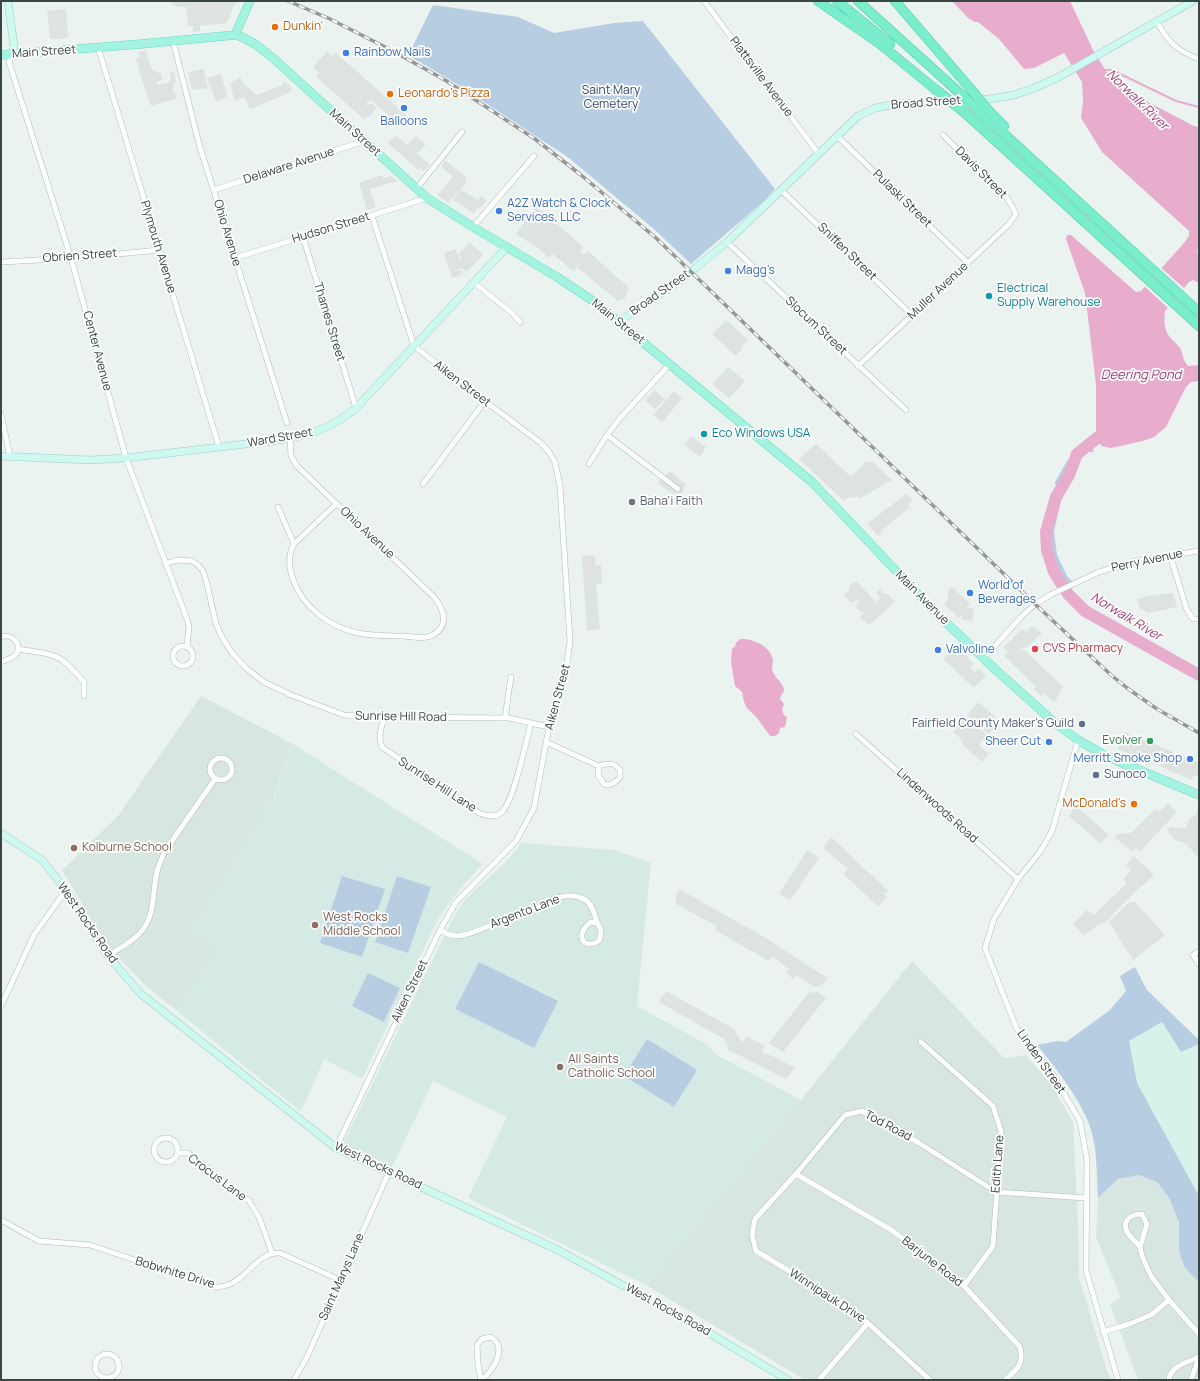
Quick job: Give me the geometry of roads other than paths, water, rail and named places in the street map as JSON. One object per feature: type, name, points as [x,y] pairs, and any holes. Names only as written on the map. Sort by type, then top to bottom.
[{"type":"highway","points":[[818,1],[880,44],[964,112],[1199,326]]},
{"type":"highway","points":[[837,1],[889,43],[937,89]]},
{"type":"highway","points":[[858,1],[1199,312]]},
{"type":"highway","points":[[895,1],[989,111],[1051,170],[1079,203]]},
{"type":"main road","points":[[8,1],[14,47],[12,54]]},
{"type":"main road","points":[[235,35],[250,1]]},
{"type":"main road","name":"Broad Street","points":[[618,322],[682,279],[727,242],[858,116],[875,108],[895,104],[989,99],[1014,95],[1057,78],[1193,1]]},
{"type":"main road","name":"Main Street","points":[[1,55],[235,35],[247,39],[261,48],[427,198],[567,283],[593,301],[669,365]]},
{"type":"main road","name":"Ward Street","points":[[1,456],[90,460],[126,458],[290,438],[308,435],[328,427],[344,418],[356,408],[507,247]]},
{"type":"main road","name":"Main Avenue","points":[[669,365],[812,482],[935,612],[983,659],[1054,722],[1078,740],[1106,756],[1199,794]]},
{"type":"main road","name":"West Rocks Road","points":[[1,833],[42,860],[66,890],[108,956],[141,994],[336,1148],[558,1250],[699,1327],[788,1380]]},
{"type":"street","name":"Plattsville Avenue","points":[[704,1],[818,153]]},
{"type":"street","points":[[1157,22],[1170,43],[1178,50],[1199,59]]},
{"type":"street","name":"Ohio Avenue","points":[[173,41],[192,119],[287,423]]},
{"type":"street","name":"Plymouth Avenue","points":[[98,47],[219,447]]},
{"type":"street","name":"Center Avenue","points":[[12,54],[9,62],[71,258],[126,458],[188,623],[188,647],[192,652],[192,660],[187,665],[179,666],[174,661],[174,651],[179,646],[188,647]]},
{"type":"street","points":[[417,188],[462,132]]},
{"type":"street","name":"Davis Street","points":[[943,135],[1006,197],[1016,214]]},
{"type":"street","name":"Pulaski Street","points":[[837,136],[968,263]]},
{"type":"street","name":"Delaware Avenue","points":[[214,190],[364,141]]},
{"type":"street","points":[[473,227],[534,156]]},
{"type":"street","name":"Sniffen Street","points":[[781,190],[912,315]]},
{"type":"street","name":"Hudson Street","points":[[235,258],[427,198]]},
{"type":"street","name":"Muller Avenue","points":[[858,366],[1009,224],[1016,214]]},
{"type":"street","points":[[372,216],[414,346]]},
{"type":"street","name":"Thames Street","points":[[303,237],[356,408]]},
{"type":"street","name":"Slocum Street","points":[[727,242],[906,410]]},
{"type":"street","name":"Obrien Street","points":[[1,262],[71,258],[159,250]]},
{"type":"street","points":[[474,282],[512,313],[520,322]]},
{"type":"street","name":"Aiken Street","points":[[336,1148],[440,930],[456,902],[516,841],[534,808],[549,727],[566,670],[570,641],[559,475],[555,462],[546,447],[414,346]]},
{"type":"street","points":[[590,464],[607,436],[622,417],[669,365]]},
{"type":"street","points":[[423,484],[485,401]]},
{"type":"street","points":[[1,414],[10,457]]},
{"type":"street","points":[[607,436],[678,489]]},
{"type":"street","name":"Ohio Avenue","points":[[290,438],[291,456],[294,463],[435,598],[444,614],[444,621],[441,627],[435,634],[428,637],[383,636],[357,633],[332,624],[314,611],[301,597],[296,588],[292,578],[289,561],[294,544]]},
{"type":"street","points":[[278,507],[294,544],[336,504]]},
{"type":"street","name":"Perry Avenue","points":[[983,659],[1022,616],[1035,604],[1075,582],[1099,572],[1136,561],[1199,551]]},
{"type":"street","points":[[1170,555],[1187,610],[1193,619],[1199,619]]},
{"type":"street","name":"Sunrise Hill Road","points":[[165,564],[177,560],[192,561],[203,571],[216,624],[223,639],[233,654],[247,669],[264,682],[320,707],[344,715],[384,718],[505,718],[549,727]]},
{"type":"street","points":[[1,637],[12,637],[15,640],[18,649],[17,654],[1,662]]},
{"type":"street","points":[[18,649],[43,653],[57,657],[65,662],[84,682],[84,696]]},
{"type":"street","points":[[505,718],[511,677]]},
{"type":"street","name":"Sunrise Hill Lane","points":[[384,718],[380,735],[382,747],[486,816],[493,816],[501,813],[510,799],[531,723]]},
{"type":"street","name":"Lindenwoods Road","points":[[856,734],[1018,879]]},
{"type":"street","name":"Linden Street","points":[[1078,740],[1052,831],[1040,852],[1018,879],[994,919],[985,948],[1016,1027],[1028,1046],[1052,1074],[1080,1121],[1087,1160],[1086,1270],[1118,1380]]},
{"type":"street","points":[[546,742],[599,766],[611,763],[620,770],[620,778],[609,786],[604,784],[598,775],[599,766]]},
{"type":"street","points":[[221,757],[228,759],[232,768],[230,775],[223,780],[215,779],[210,772],[211,763],[217,758],[221,757]]},
{"type":"street","points":[[108,956],[138,935],[146,926],[152,912],[159,864],[165,851],[215,779]]},
{"type":"street","points":[[1,1006],[34,935],[66,890]]},
{"type":"street","name":"Argento Lane","points":[[440,930],[452,936],[459,936],[528,912],[552,900],[563,897],[577,896],[586,900],[592,905],[597,923],[601,928],[599,941],[594,944],[587,944],[582,940],[581,933],[584,927],[591,922],[597,923]]},
{"type":"street","points":[[1199,951],[1193,955],[1199,964]]},
{"type":"street","name":"Edith Lane","points":[[921,1042],[993,1106],[1001,1131],[993,1246],[964,1286]]},
{"type":"street","name":"Tod Road","points":[[756,1251],[752,1235],[755,1219],[796,1174],[844,1115],[862,1111],[919,1143],[996,1192],[1087,1198]]},
{"type":"street","name":"Crocus Lane","points":[[168,1139],[175,1143],[177,1153],[173,1160],[161,1162],[155,1157],[154,1149],[158,1141],[168,1139]]},
{"type":"street","name":"Crocus Lane","points":[[177,1153],[188,1153],[249,1201],[259,1217],[272,1253]]},
{"type":"street","name":"Saint Marys Lane","points":[[294,1380],[307,1357],[389,1172]]},
{"type":"street","name":"Barjune Road","points":[[796,1174],[893,1231],[964,1286],[1020,1347],[1023,1358],[1017,1368],[1005,1380]]},
{"type":"street","points":[[1140,1247],[1128,1235],[1125,1227],[1126,1220],[1136,1214],[1142,1214],[1147,1224],[1140,1247],[1142,1256],[1151,1276],[1169,1300],[1199,1334]]},
{"type":"street","name":"Bobwhite Drive","points":[[1,1220],[39,1241],[90,1246],[216,1287],[228,1285],[238,1280],[262,1258],[272,1253]]},
{"type":"street","name":"Winnipauk Drive","points":[[756,1251],[834,1298],[868,1323],[930,1380]]},
{"type":"street","points":[[272,1253],[280,1253],[340,1280]]},
{"type":"street","points":[[1103,1332],[1151,1315],[1169,1300]]},
{"type":"street","points":[[819,1380],[868,1323]]},
{"type":"street","points":[[490,1337],[499,1346],[499,1355],[490,1373],[481,1380],[476,1351],[477,1346],[478,1342],[482,1339],[490,1337]]},
{"type":"street","points":[[102,1355],[111,1355],[117,1360],[117,1372],[111,1378],[101,1376],[96,1370],[96,1362],[102,1355]]},
{"type":"street","points":[[1169,1380],[1173,1370],[1199,1357]]},
{"type":"street","points":[[1191,1380],[1199,1357]]},
{"type":"water","name":"Deering Pond","points":[[952,1],[1070,1],[1093,50],[1114,83],[1194,126],[1199,127],[1199,247],[1197,250],[1199,259],[1199,283],[1193,280],[1189,282],[1165,311],[1164,317],[1167,333],[1180,348],[1186,364],[1188,366],[1199,365],[1199,381],[1191,382],[1186,387],[1166,427],[1154,437],[1111,448],[1102,446],[1096,440],[1096,384],[1085,293],[1066,239],[1067,235],[1071,235],[1136,292],[1141,291],[1183,244],[1189,236],[1189,231],[1102,152],[1081,118],[1083,102],[1082,82],[1064,53],[1034,68],[1024,69],[999,39],[978,22],[968,18]]},
{"type":"water","points":[[740,639],[750,640],[760,644],[772,655],[773,672],[784,689],[780,699],[784,704],[782,710],[784,715],[787,717],[785,727],[780,728],[779,733],[775,736],[770,736],[757,718],[747,708],[742,692],[735,686],[731,662],[732,648],[735,647],[736,643]]},
{"type":"waterway","points":[[1104,70],[1112,70],[1176,101],[1199,107]]},
{"type":"waterway","name":"Norwalk River","points":[[1107,430],[1077,454],[1069,475],[1056,497],[1046,532],[1047,550],[1054,572],[1068,594],[1085,611],[1199,675]]},
{"type":"railway","points":[[288,1],[330,19],[445,80],[535,139],[581,175],[656,238],[1035,604],[1111,675],[1157,709],[1199,733]]},
{"type":"place","name":"Dunkin'","points":[[275,27]]},
{"type":"place","name":"Rainbow Nails","points":[[346,53]]},
{"type":"place","name":"Leonardo’s Pizza","points":[[390,94]]},
{"type":"place","name":"Balloons","points":[[404,108]]},
{"type":"place","name":"A2Z Watch & Clock Services, LLC","points":[[499,211]]},
{"type":"place","name":"Magg's","points":[[728,271]]},
{"type":"place","name":"Electrical Supply Warehouse","points":[[989,296]]},
{"type":"place","name":"Eco Windows USA","points":[[704,434]]},
{"type":"place","name":"Baha'i Faith","points":[[632,502]]},
{"type":"place","name":"World of Beverages","points":[[970,593]]},
{"type":"place","name":"CVS Pharmacy","points":[[1035,649]]},
{"type":"place","name":"Valvoline","points":[[938,650]]},
{"type":"place","name":"Fairfield County Maker's Guild","points":[[1082,724]]},
{"type":"place","name":"Evolver","points":[[1150,741]]},
{"type":"place","name":"Sheer Cut","points":[[1049,742]]},
{"type":"place","name":"Merritt Smoke Shop","points":[[1190,759]]},
{"type":"place","name":"Sunoco","points":[[1096,775]]},
{"type":"place","name":"McDonald's","points":[[1134,804]]},
{"type":"place","name":"Kolburne School","points":[[74,848]]},
{"type":"place","name":"West Rocks Middle School","points":[[315,925]]},
{"type":"place","name":"All Saints Catholic School","points":[[560,1067]]},
{"type":"park label","name":"Saint Mary Cemetery","points":[[611,98]]}]
